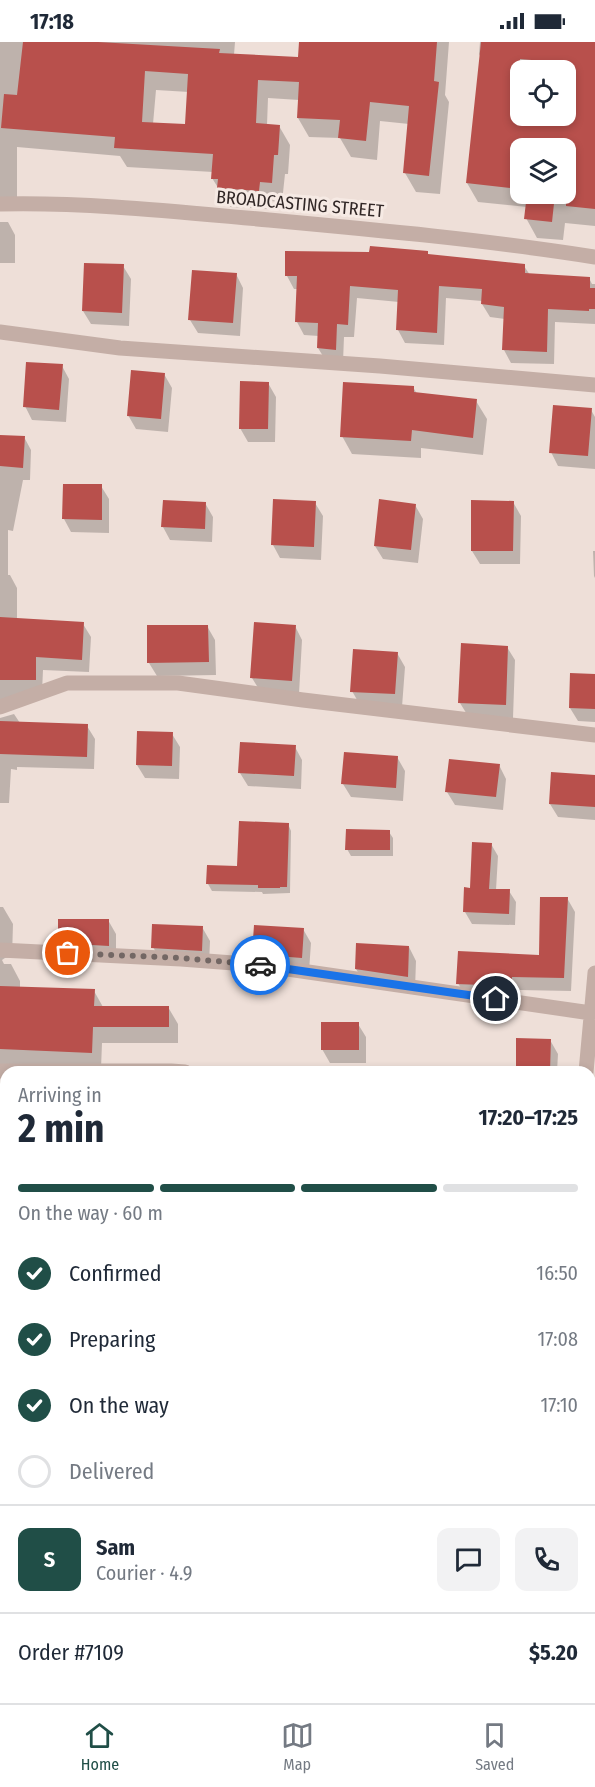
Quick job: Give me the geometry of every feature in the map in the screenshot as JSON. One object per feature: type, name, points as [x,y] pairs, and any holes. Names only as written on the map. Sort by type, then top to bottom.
[{"type":"street","name":"BROADCASTING STREET","points":[[0,204],[158,210],[429,235],[595,257]]},
{"type":"street","points":[[0,332],[120,348],[380,366],[595,385]]},
{"type":"street","points":[[0,707],[67,683],[178,683],[595,735]]},
{"type":"street","points":[[0,950],[181,958],[260,965],[591,1012]]},
{"type":"street","points":[[586,1066],[595,973]]},
{"type":"building","points":[[23,42],[98,42],[220,49],[219,53],[298,57],[299,42],[437,42],[434,81],[439,82],[429,176],[403,173],[409,106],[370,102],[366,141],[338,138],[340,120],[297,118],[299,82],[258,80],[256,123],[280,125],[278,155],[274,155],[272,183],[260,182],[259,191],[217,188],[218,179],[211,179],[213,154],[114,148],[115,137],[1,128],[4,94],[17,95]],"holes":[[[145,71],[188,74],[185,124],[142,122]]]},
{"type":"building","points":[[481,42],[595,42],[595,209],[566,206],[566,204],[576,204],[576,138],[510,138],[510,188],[466,183]]},
{"type":"building","points":[[526,204],[554,204],[552,222],[524,219]]},
{"type":"building","points":[[370,246],[525,264],[525,273],[590,277],[590,288],[595,288],[595,309],[589,309],[589,311],[548,309],[547,352],[502,350],[504,307],[481,304],[482,289],[439,286],[437,333],[396,330],[398,290],[350,286],[348,325],[337,324],[336,350],[317,348],[318,323],[295,322],[297,276],[285,276],[285,251],[369,252]]},
{"type":"building","points":[[84,263],[124,264],[122,313],[82,311]]},
{"type":"building","points":[[192,270],[237,273],[233,323],[188,320]]},
{"type":"building","points":[[26,362],[63,364],[59,410],[23,407]]},
{"type":"building","points":[[131,370],[165,373],[161,419],[127,416]]},
{"type":"building","points":[[240,381],[269,382],[268,429],[239,429]]},
{"type":"building","points":[[343,382],[414,386],[414,392],[477,399],[473,438],[412,430],[411,441],[340,437]]},
{"type":"building","points":[[553,405],[592,408],[588,456],[549,453]]},
{"type":"building","points":[[0,435],[25,436],[23,468],[0,466]]},
{"type":"building","points":[[63,484],[102,484],[102,520],[62,519]]},
{"type":"building","points":[[273,499],[316,501],[314,547],[271,545]]},
{"type":"building","points":[[379,499],[416,504],[411,550],[374,546]]},
{"type":"building","points":[[163,500],[206,502],[205,529],[161,527]]},
{"type":"building","points":[[471,500],[514,501],[513,551],[471,551]]},
{"type":"building","points":[[0,617],[84,622],[82,660],[36,657],[36,680],[0,680]]},
{"type":"building","points":[[254,622],[296,625],[292,681],[250,678]]},
{"type":"building","points":[[147,625],[208,625],[209,662],[147,663]]},
{"type":"building","points":[[461,643],[508,646],[506,705],[458,703]]},
{"type":"building","points":[[353,649],[398,652],[395,694],[350,692]]},
{"type":"building","points":[[570,673],[595,674],[595,709],[569,708]]},
{"type":"building","points":[[0,721],[88,724],[87,757],[0,754]]},
{"type":"building","points":[[137,731],[173,732],[172,766],[136,765]]},
{"type":"building","points":[[240,742],[296,745],[294,776],[238,773]]},
{"type":"building","points":[[344,752],[398,756],[396,788],[341,784]]},
{"type":"building","points":[[449,759],[500,764],[496,797],[445,792]]},
{"type":"building","points":[[551,772],[595,775],[595,807],[549,804]]},
{"type":"building","points":[[239,821],[289,823],[287,887],[258,888],[258,885],[206,884],[207,865],[237,866]]},
{"type":"building","points":[[346,829],[390,830],[390,850],[345,850]]},
{"type":"building","points":[[472,842],[492,843],[489,889],[510,889],[509,914],[463,912],[464,887],[470,888]]},
{"type":"building","points":[[540,897],[568,897],[564,978],[512,977],[511,986],[456,984],[458,951],[539,955]]},
{"type":"building","points":[[58,919],[109,919],[109,946],[58,943]]},
{"type":"building","points":[[152,924],[203,926],[202,951],[151,948]]},
{"type":"building","points":[[254,925],[304,928],[302,958],[252,954]]},
{"type":"building","points":[[356,943],[409,946],[408,977],[355,969]]},
{"type":"building","points":[[0,986],[95,989],[94,1006],[169,1006],[169,1027],[93,1027],[92,1053],[0,1049]]},
{"type":"building","points":[[321,1022],[359,1022],[359,1050],[321,1050]]},
{"type":"building","points":[[516,1038],[551,1039],[550,1066],[516,1066]]},
{"type":"way so far","points":[[68,953],[181,958],[260,965]]},
{"type":"route","points":[[260,965],[496,999]]}]
